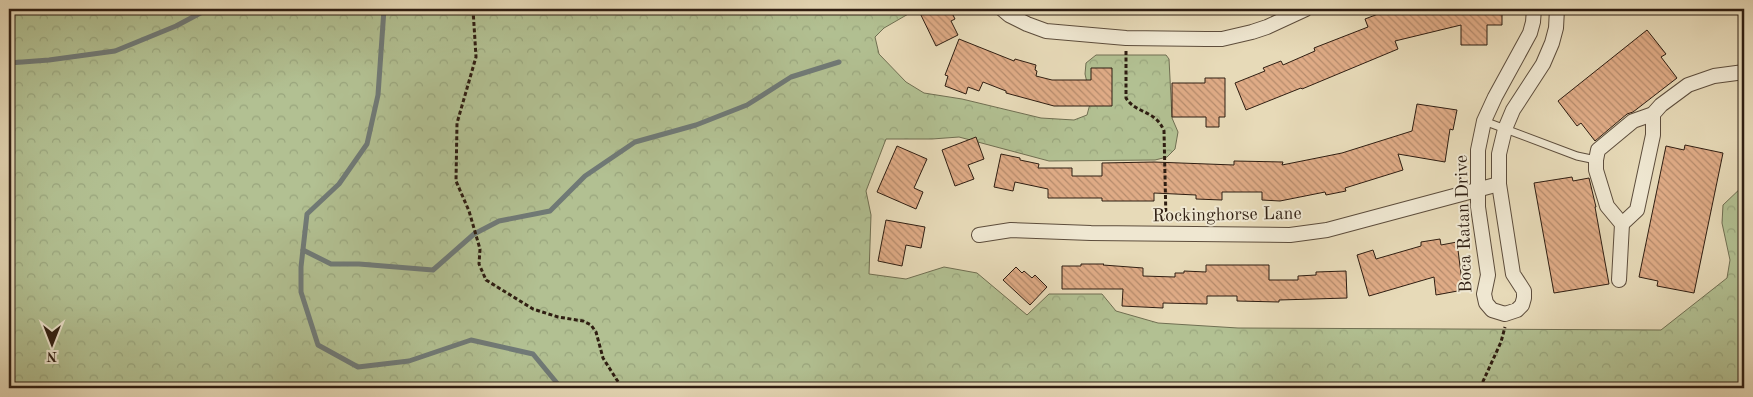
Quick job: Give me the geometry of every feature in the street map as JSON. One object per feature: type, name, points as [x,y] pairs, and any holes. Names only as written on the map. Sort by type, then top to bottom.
[{"type":"street","points":[[1002,9],[1009,15],[1027,24],[1046,30],[1126,38],[1222,39],[1267,27],[1306,9]]},
{"type":"street","name":"Boca Ratan Drive","points":[[1504,314],[1492,310],[1486,303],[1484,294],[1488,275],[1478,206],[1478,150],[1484,121],[1495,96],[1530,33],[1534,9]]},
{"type":"street","points":[[1504,314],[1517,310],[1522,305],[1524,298],[1521,284],[1513,274],[1499,184],[1499,154],[1505,129],[1513,110],[1543,64],[1552,43],[1556,28],[1557,9]]},
{"type":"street","points":[[1619,280],[1622,224],[1607,206],[1596,170],[1598,150],[1634,121],[1653,114],[1688,85],[1714,76],[1744,72]]},
{"type":"street","points":[[1622,224],[1637,210],[1653,135],[1653,114]]},
{"type":"street","name":"Rockinghorse Lane","points":[[979,235],[1011,230],[1083,233],[1290,235],[1327,230],[1499,184]]},
{"type":"lane","points":[[1484,121],[1577,156],[1596,160]]},
{"type":"path","points":[[473,9],[476,57],[457,123],[456,181],[480,249],[479,264],[486,280],[533,310],[583,321],[591,325],[596,332],[603,358],[622,388]]},
{"type":"path","points":[[1126,38],[1126,98],[1128,103],[1153,115],[1164,131],[1166,233]]},
{"type":"path","points":[[1480,388],[1503,338],[1504,314]]},
{"type":"green space","points":[[9,9],[911,9],[910,13],[884,28],[875,37],[879,54],[906,82],[924,93],[962,99],[1041,118],[1074,120],[1087,115],[1091,100],[1085,74],[1086,63],[1096,55],[1166,55],[1169,59],[1172,118],[1178,132],[1175,149],[1167,157],[1155,160],[1049,161],[959,137],[886,139],[866,191],[871,215],[869,274],[906,279],[944,267],[977,273],[1027,315],[1049,294],[1102,294],[1116,311],[1158,323],[1238,328],[1661,330],[1727,278],[1730,260],[1722,223],[1723,205],[1744,185],[1744,388],[9,388]]},
{"type":"building","points":[[918,9],[950,9],[955,19],[951,21],[958,35],[936,46]]},
{"type":"building","points":[[1391,9],[1502,9],[1502,25],[1487,25],[1487,45],[1461,45],[1461,25],[1395,41],[1398,49],[1246,110],[1235,83],[1265,71],[1263,68],[1281,61],[1283,65],[1315,51],[1314,48],[1368,27],[1365,19]]},
{"type":"building","points":[[1647,30],[1666,54],[1661,57],[1677,78],[1633,112],[1627,114],[1595,141],[1581,123],[1577,126],[1558,101]]},
{"type":"building","points":[[959,39],[1014,61],[1015,59],[1036,65],[1036,76],[1052,80],[1091,80],[1091,68],[1112,68],[1112,106],[1054,106],[1006,93],[1006,91],[983,82],[979,91],[968,87],[966,94],[945,86],[948,76],[945,75]]},
{"type":"building","points":[[1205,78],[1225,78],[1225,117],[1219,117],[1219,127],[1206,127],[1206,117],[1172,117],[1172,83],[1205,83]]},
{"type":"building","points":[[1417,104],[1457,110],[1453,130],[1450,129],[1445,162],[1398,154],[1403,170],[1345,188],[1346,191],[1326,195],[1325,192],[1280,201],[1262,200],[1262,192],[1222,192],[1222,200],[1196,199],[1196,195],[1154,193],[1154,201],[1102,201],[1102,198],[1048,198],[1048,189],[1015,182],[1013,191],[994,187],[1001,154],[1039,164],[1038,168],[1072,168],[1072,176],[1102,176],[1102,163],[1154,162],[1234,165],[1234,161],[1283,162],[1282,165],[1342,153],[1412,131]]},
{"type":"building","points":[[976,137],[984,159],[968,165],[974,179],[955,186],[942,150]]},
{"type":"building","points":[[1685,145],[1723,153],[1694,293],[1657,286],[1658,281],[1639,277],[1666,146],[1684,150]]},
{"type":"building","points":[[897,146],[927,159],[914,188],[923,192],[916,209],[877,192]]},
{"type":"building","points":[[1572,177],[1573,181],[1589,178],[1596,207],[1609,284],[1554,293],[1534,183]]},
{"type":"building","points":[[886,220],[925,227],[921,248],[906,245],[902,266],[878,261]]},
{"type":"building","points":[[1440,239],[1441,245],[1457,242],[1463,290],[1436,295],[1434,277],[1369,296],[1357,255],[1373,250],[1376,259],[1421,246],[1421,242]]},
{"type":"building","points":[[1081,264],[1143,268],[1143,276],[1175,277],[1175,273],[1184,273],[1184,271],[1206,272],[1206,265],[1269,265],[1269,280],[1298,280],[1298,276],[1316,275],[1316,272],[1346,271],[1347,298],[1279,300],[1279,302],[1237,301],[1237,296],[1207,296],[1207,304],[1163,303],[1163,308],[1122,306],[1123,289],[1062,289],[1062,266],[1081,266]]},
{"type":"building","points":[[1016,267],[1022,273],[1024,271],[1032,278],[1035,275],[1047,287],[1030,305],[1003,280]]},
{"type":"waterway","points":[[9,63],[49,60],[115,51],[176,26],[208,9]]},
{"type":"waterway","points":[[384,9],[378,95],[367,144],[339,184],[307,214],[301,267],[301,292],[318,345],[358,367],[409,361],[471,340],[533,354],[561,388]]},
{"type":"waterway","points":[[303,250],[331,264],[359,264],[433,270],[474,234],[499,221],[550,211],[585,176],[635,142],[696,125],[747,105],[791,77],[839,62]]}]
